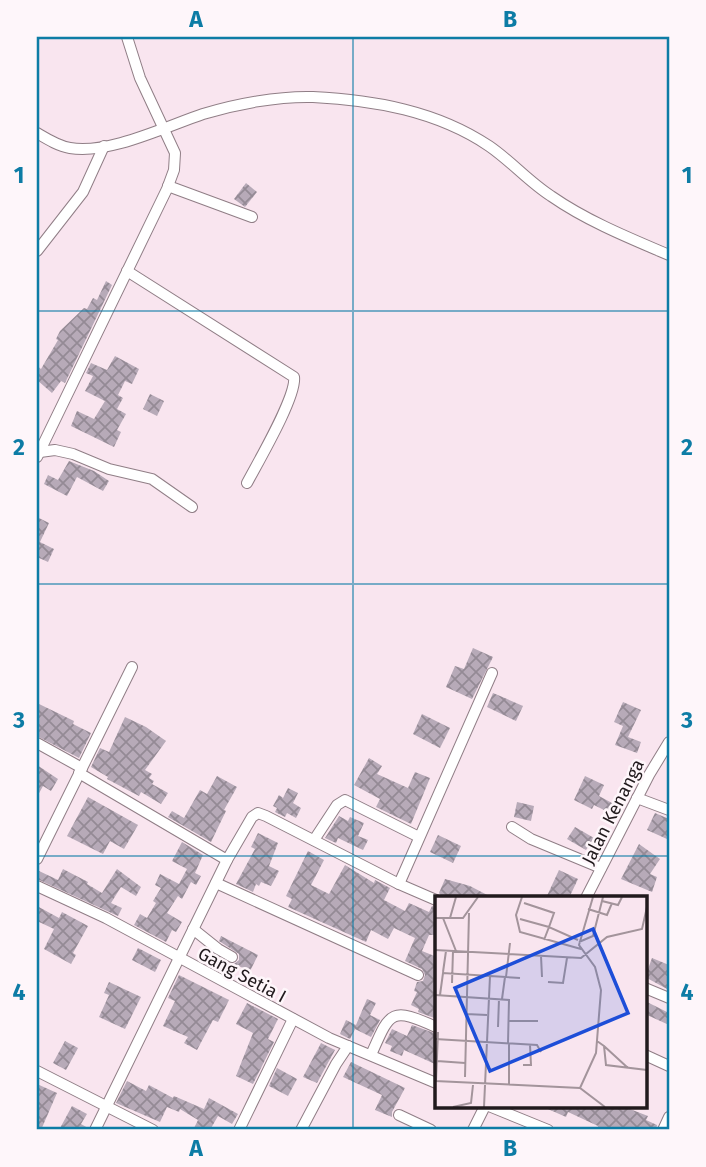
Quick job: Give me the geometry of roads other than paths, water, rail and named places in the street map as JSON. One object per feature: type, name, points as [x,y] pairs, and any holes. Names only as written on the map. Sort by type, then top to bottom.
[{"type":"street","points":[[38,454],[174,170],[175,153],[140,78],[127,37]]},
{"type":"street","points":[[37,133],[71,148],[104,146],[163,130],[204,113],[280,98],[337,99],[405,108],[460,130],[489,146],[565,205],[617,233],[669,255]]},
{"type":"street","points":[[37,251],[83,192],[104,146]]},
{"type":"street","points":[[168,186],[252,217]]},
{"type":"street","points":[[127,271],[294,377],[294,386],[272,436],[247,483]]},
{"type":"street","points":[[38,454],[55,450],[119,472],[152,479],[192,507]]},
{"type":"street","points":[[37,859],[132,667]]},
{"type":"street","points":[[399,884],[492,673]]},
{"type":"street","name":"Jalan Kenanga","points":[[587,896],[669,742]]},
{"type":"street","points":[[37,743],[227,860]]},
{"type":"street","points":[[637,798],[669,810]]},
{"type":"street","points":[[314,841],[337,805],[345,800],[419,837]]},
{"type":"street","points":[[95,1130],[227,860],[245,826],[258,813],[435,900]]},
{"type":"street","points":[[512,827],[531,839],[601,868]]},
{"type":"street","points":[[216,883],[418,975]]},
{"type":"street","name":"Gang Setia I","points":[[37,887],[106,918],[293,1019],[348,1046],[435,1083]]},
{"type":"street","points":[[193,929],[232,957]]},
{"type":"street","points":[[646,988],[669,998]]},
{"type":"street","points":[[371,1055],[385,1023],[391,1016],[405,1014],[435,1027]]},
{"type":"street","points":[[239,1130],[293,1019]]},
{"type":"street","points":[[301,1130],[336,1063],[348,1046]]},
{"type":"street","points":[[646,1055],[669,1066]]},
{"type":"street","points":[[37,1071],[153,1130]]},
{"type":"street","points":[[473,1130],[486,1108]]},
{"type":"street","points":[[492,1108],[548,1130]]},
{"type":"street","points":[[399,1115],[431,1130]]},
{"type":"street","points":[[663,1130],[669,1117]]}]
